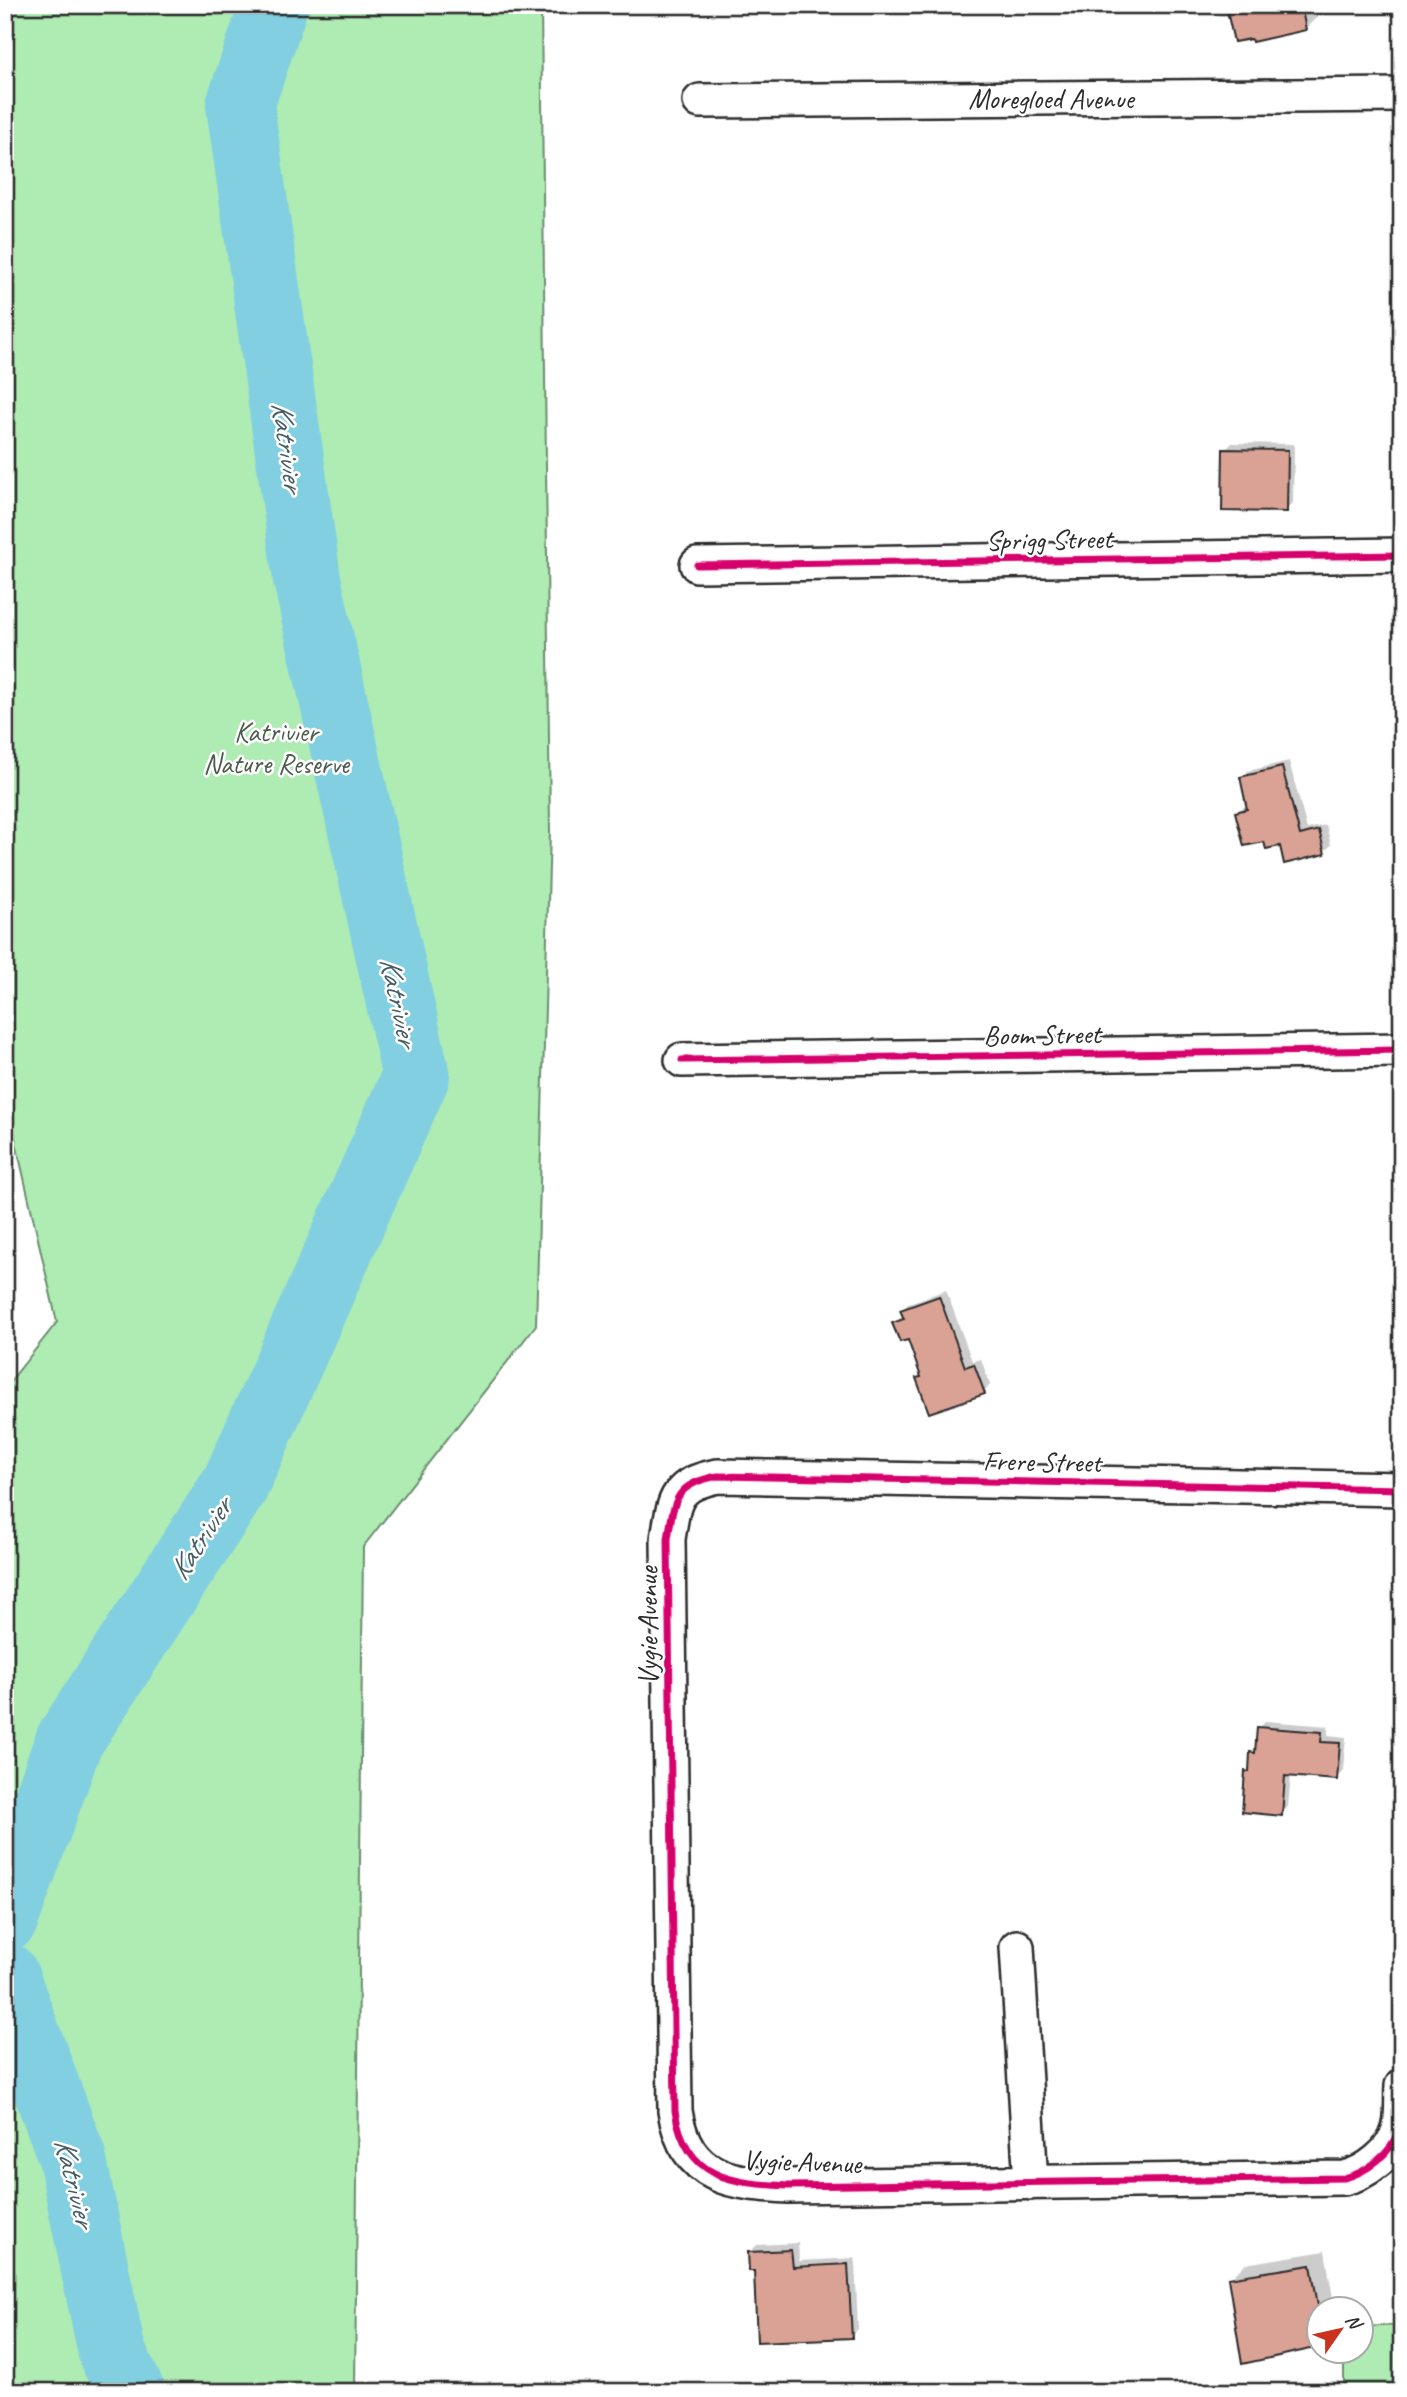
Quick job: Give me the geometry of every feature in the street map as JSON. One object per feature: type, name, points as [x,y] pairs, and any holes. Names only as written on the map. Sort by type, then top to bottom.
[{"type":"street","name":"Moregloed Avenue","points":[[700,101],[1402,95]]},
{"type":"street","name":"Sprigg Street","points":[[697,565],[1402,555]]},
{"type":"street","name":"Boom Street","points":[[682,1060],[1402,1050]]},
{"type":"street","name":"Frere Street","points":[[684,1488],[695,1480],[718,1476],[1402,1489]]},
{"type":"street","name":"Vygie Avenue","points":[[684,1488],[672,1508],[668,1539],[668,1761],[674,1982],[672,2059],[675,2111],[680,2135],[703,2164],[718,2176],[737,2183],[789,2186],[1343,2178],[1355,2176],[1378,2160],[1399,2130],[1402,2086]]},
{"type":"street","points":[[1017,1947],[1031,2182]]},
{"type":"green space","name":"Katrivier Nature Reserve","points":[[5,5],[541,5],[550,831],[536,1325],[363,1547],[355,2392],[5,2392],[5,1388],[57,1322],[5,1095]]},
{"type":"green space","points":[[1402,2325],[1402,2392],[1344,2392],[1344,2366],[1376,2366],[1376,2326]]},
{"type":"building","points":[[1253,5],[1301,5],[1306,30],[1252,42],[1251,39],[1234,42],[1227,11]]},
{"type":"building","points":[[1223,449],[1288,450],[1287,512],[1222,511]]},
{"type":"building","points":[[1282,767],[1300,835],[1319,830],[1325,854],[1284,864],[1280,846],[1266,849],[1264,842],[1244,846],[1235,812],[1247,809],[1240,777]]},
{"type":"building","points":[[939,1296],[965,1367],[974,1364],[985,1394],[929,1413],[916,1378],[921,1377],[908,1340],[900,1342],[892,1323],[904,1319],[900,1310]]},
{"type":"building","points":[[1257,1727],[1322,1732],[1321,1742],[1340,1743],[1337,1780],[1285,1776],[1282,1816],[1242,1812],[1245,1771],[1249,1772],[1250,1752],[1255,1753]]},
{"type":"building","points":[[791,2250],[793,2267],[848,2264],[852,2338],[757,2342],[754,2271],[749,2271],[748,2252]]},
{"type":"building","points":[[1311,2265],[1316,2296],[1306,2296],[1306,2350],[1242,2364],[1228,2278]]},
{"type":"waterway","name":"Katrivier","points":[[5,1918],[69,1741],[235,1485],[416,1076],[307,579],[240,105],[274,5]]},
{"type":"waterway","name":"Katrivier","points":[[5,1976],[72,2157],[112,2353],[131,2392]]},
{"type":"cycle path","points":[[697,565],[1402,555]]},
{"type":"cycle path","points":[[682,1060],[1402,1050]]},
{"type":"cycle path","points":[[1402,1489],[718,1476],[693,1484],[679,1496],[672,1513],[668,1539],[675,2111],[689,2151],[701,2164],[731,2179],[789,2186],[1344,2178],[1361,2172],[1378,2161],[1391,2146],[1400,2124],[1402,2086]]}]
